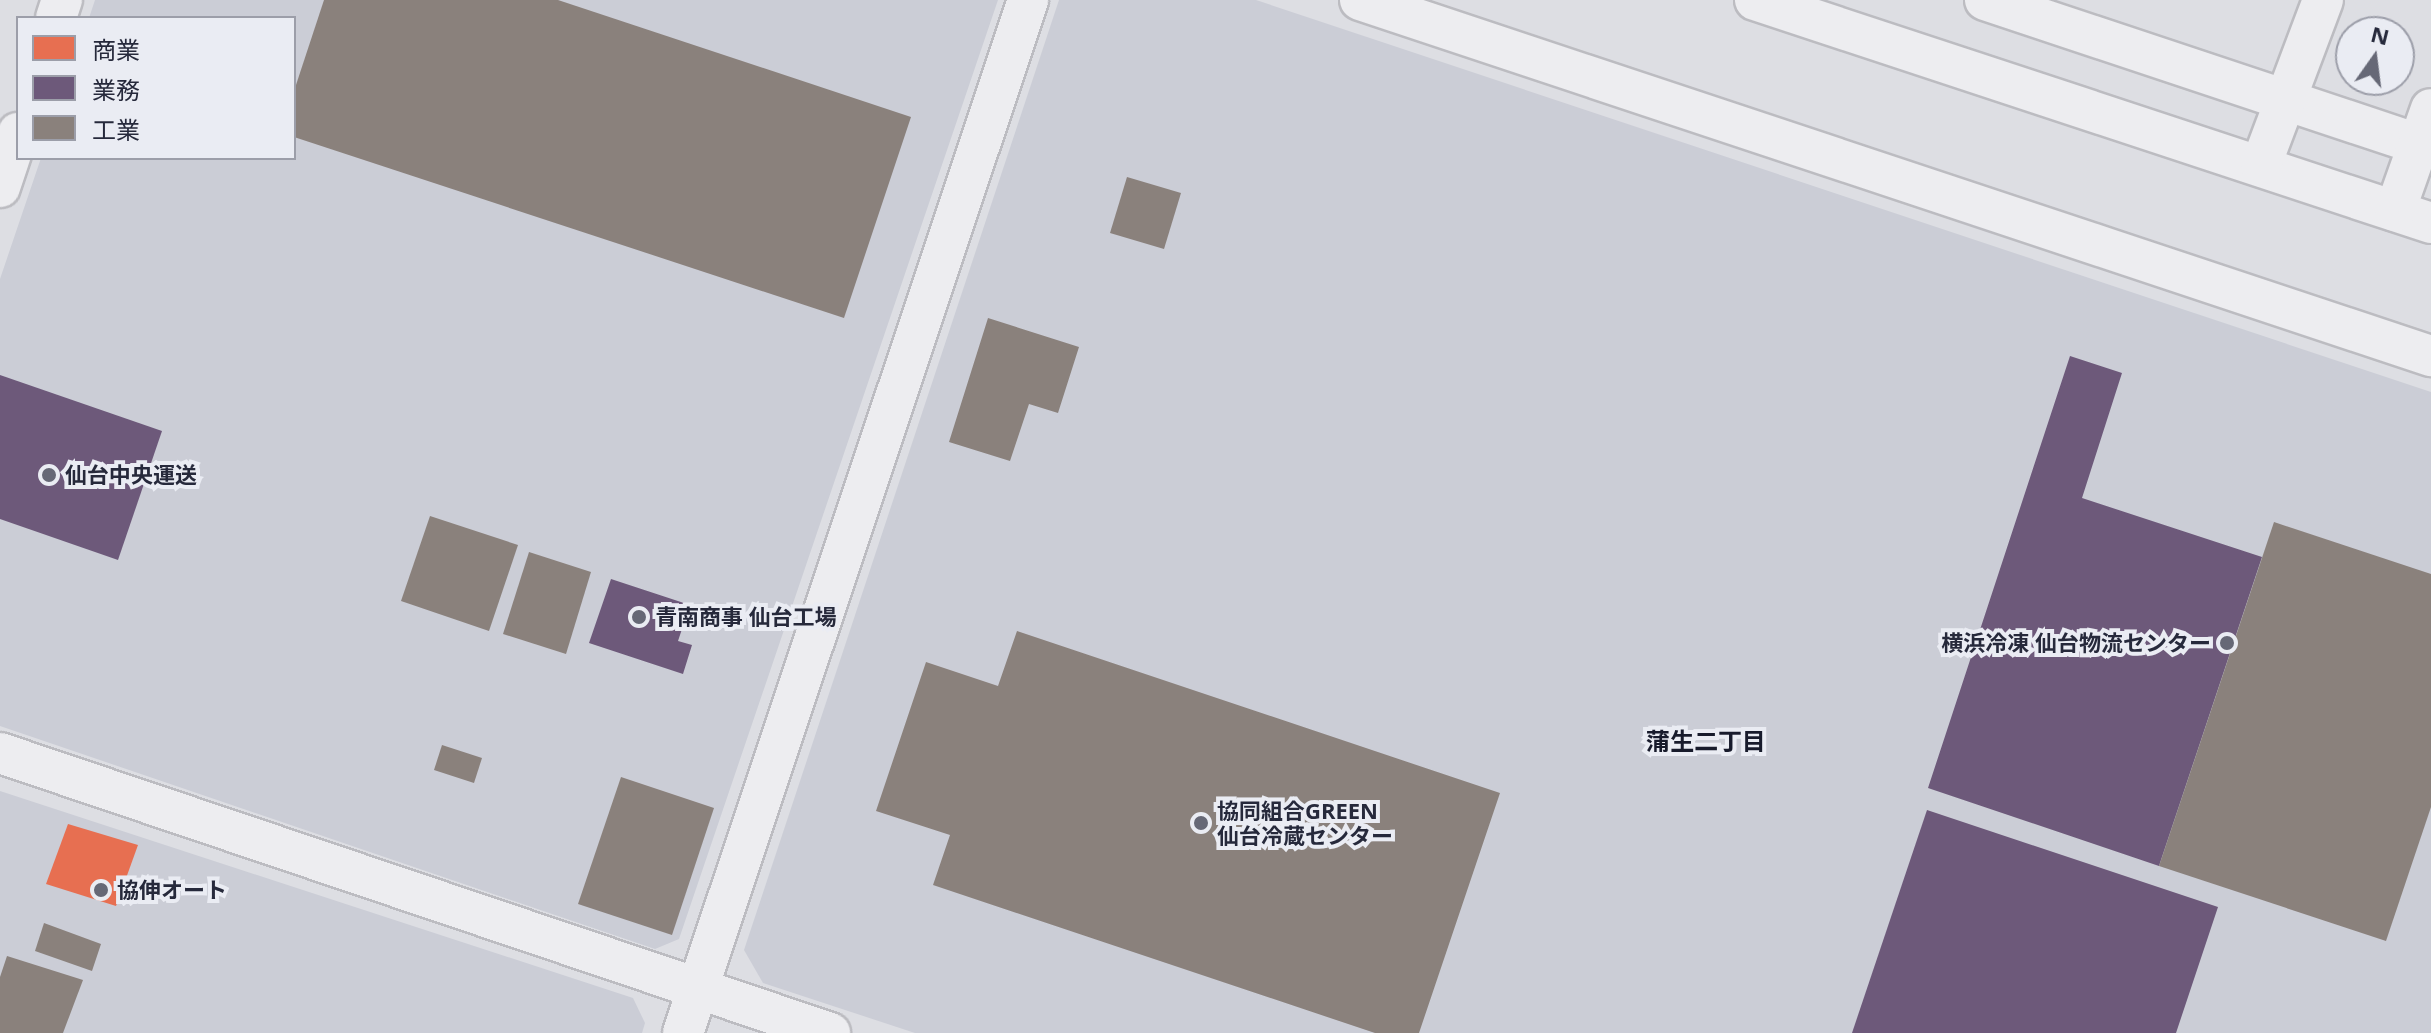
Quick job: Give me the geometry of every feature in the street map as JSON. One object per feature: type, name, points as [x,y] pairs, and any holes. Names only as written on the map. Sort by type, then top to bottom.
[{"type":"street","points":[[683,1033],[1028,0]]},
{"type":"street","points":[[1360,0],[2431,356]]},
{"type":"street","points":[[1755,0],[2413,217],[2427,134],[2285,102],[1985,0]]},
{"type":"street","points":[[2261,165],[2323,0]]},
{"type":"street","points":[[0,187],[16,139]]},
{"type":"street","points":[[0,753],[830,1033]]},
{"type":"shaded area","points":[[95,0],[998,0],[679,939],[655,949],[0,726],[0,279],[40,160],[296,160],[296,16],[90,16]]},
{"type":"shaded area","points":[[1059,0],[1256,0],[2431,392],[2431,1033],[915,1033],[763,983],[744,950]]},
{"type":"shaded area","points":[[0,791],[633,998],[645,1023],[642,1033],[0,1033]]},
{"type":"building: 商業","points":[[68,824],[138,845],[116,906],[46,884]]},
{"type":"building: 業務","points":[[2070,356],[2122,373],[2082,498],[2262,557],[2159,866],[1928,788]]},
{"type":"building: 業務","points":[[0,375],[162,431],[118,560],[0,519]]},
{"type":"building: 業務","points":[[611,579],[690,605],[678,641],[692,645],[683,674],[589,643]]},
{"type":"building: 業務","points":[[1927,810],[2218,907],[2176,1033],[1852,1033]]},
{"type":"building: 工業","points":[[324,0],[558,0],[911,117],[844,318],[296,138],[296,85]]},
{"type":"building: 工業","points":[[1127,177],[1181,193],[1164,249],[1110,233]]},
{"type":"building: 工業","points":[[988,318],[1079,347],[1058,413],[1029,404],[1010,461],[949,442]]},
{"type":"building: 工業","points":[[430,516],[518,545],[489,631],[401,601]]},
{"type":"building: 工業","points":[[2274,522],[2431,574],[2431,807],[2386,941],[2159,866]]},
{"type":"building: 工業","points":[[529,552],[591,572],[566,654],[503,634]]},
{"type":"building: 工業","name":"協同組合GREEN 仙台冷蔵センター","points":[[1017,631],[1500,793],[1419,1033],[1375,1033],[933,885],[950,835],[876,811],[926,662],[998,686]]},
{"type":"building: 工業","points":[[442,745],[482,758],[474,783],[434,770]]},
{"type":"building: 工業","points":[[621,777],[714,808],[672,935],[578,904]]},
{"type":"building: 工業","points":[[44,923],[101,944],[92,971],[35,951]]},
{"type":"building: 工業","points":[[7,956],[83,980],[63,1033],[0,1033],[0,977]]},
{"type":"place","name":"仙台中央運送","points":[[49,475]]},
{"type":"place","name":"青南商事 仙台工場","points":[[639,617]]},
{"type":"place","name":"横浜冷凍 仙台物流センター","points":[[2227,643]]},
{"type":"place","name":"協同組合GREEN 仙台冷蔵センター","points":[[1201,823]]},
{"type":"place","name":"協伸オート","points":[[101,890]]},
{"type":"district","name":"蒲生二丁目","points":[[1706,741]]}]
